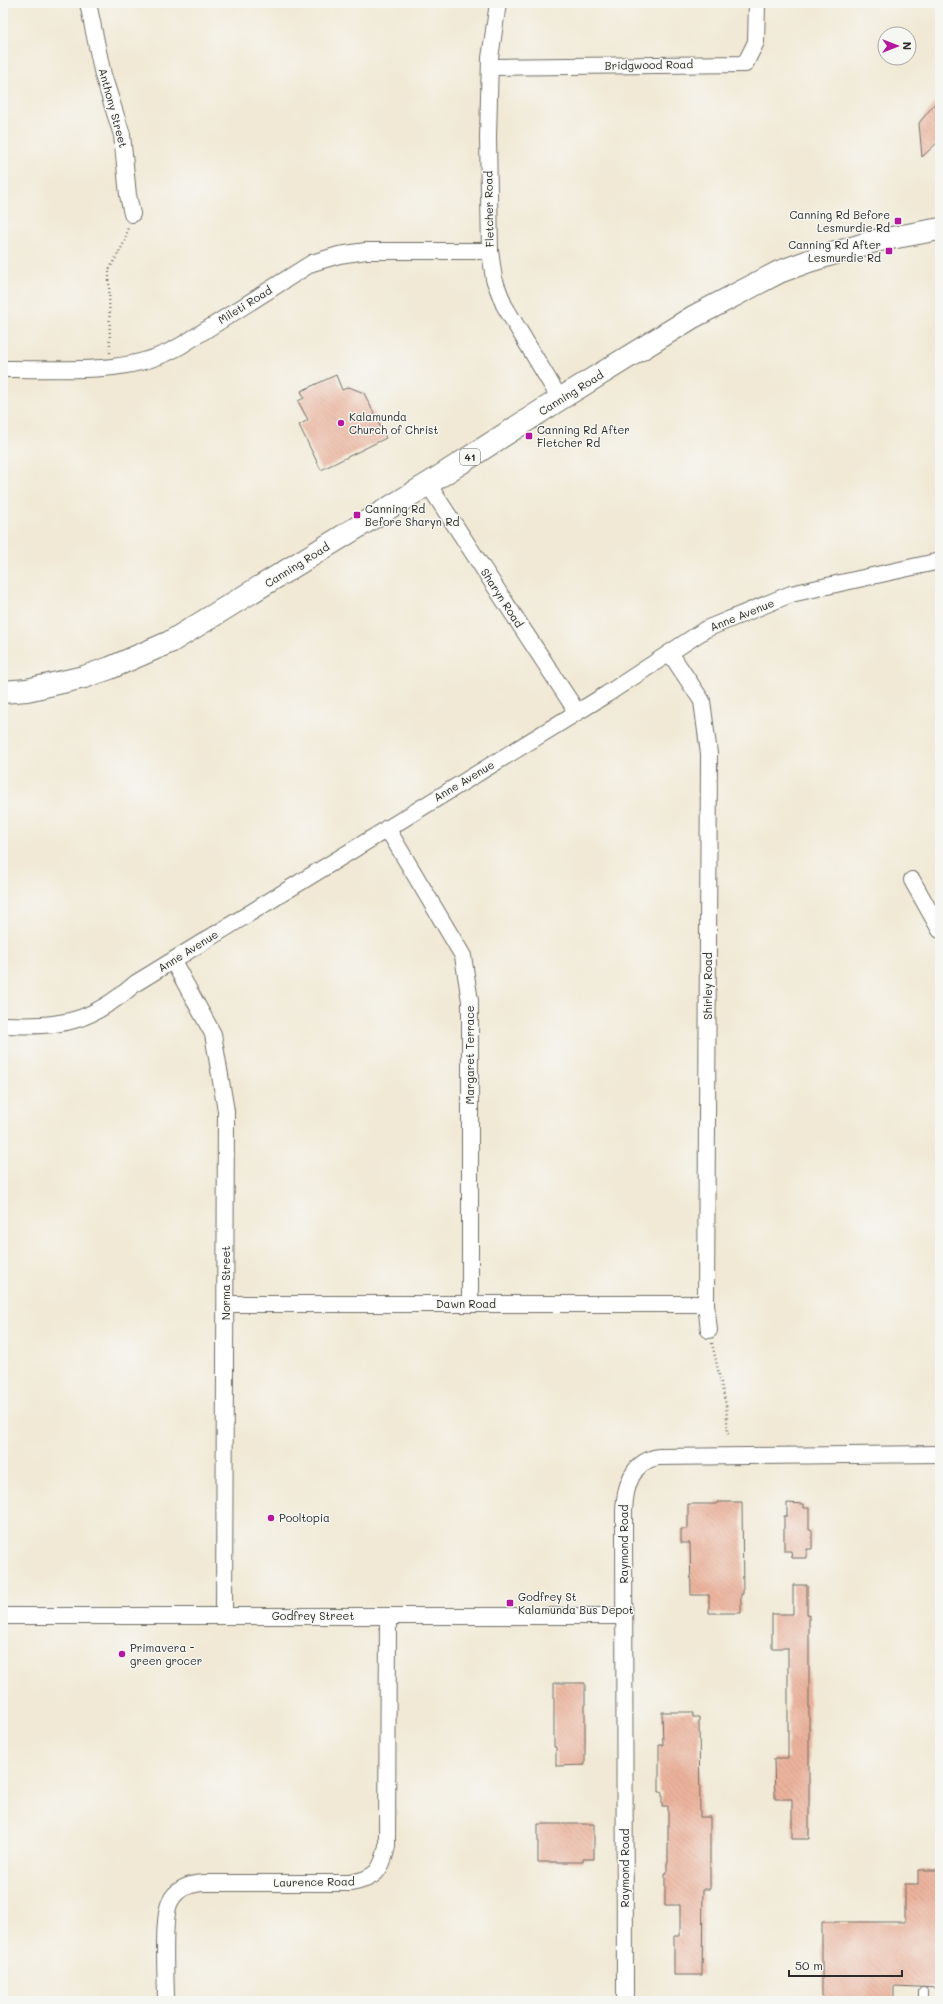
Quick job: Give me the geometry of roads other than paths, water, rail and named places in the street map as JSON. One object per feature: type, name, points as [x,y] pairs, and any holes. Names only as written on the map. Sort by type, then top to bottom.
[{"type":"main road","name":"Canning Road","points":[[3,692],[27,690],[84,677],[110,668],[170,642],[428,484],[560,399],[693,317],[779,272],[809,261],[875,241],[940,229]]},
{"type":"street","name":"Anthony Street","points":[[88,3],[103,75],[122,135],[128,195],[132,214]]},
{"type":"street","name":"Fletcher Road","points":[[498,3],[490,67],[488,137],[490,251],[494,280],[504,305],[560,399]]},
{"type":"street","name":"Bridgwood Road","points":[[490,67],[745,64],[756,42],[757,3]]},
{"type":"street","name":"Mileti Road","points":[[3,368],[111,368],[130,366],[167,354],[312,264],[339,255],[366,251],[490,251]]},
{"type":"street","name":"Sharyn Road","points":[[428,484],[577,712]]},
{"type":"street","name":"Anne Avenue","points":[[3,1025],[62,1024],[80,1020],[115,1002],[136,983],[577,712],[706,629],[791,594],[940,561]]},
{"type":"street","name":"Shirley Road","points":[[670,653],[702,701],[709,754],[706,1304],[709,1330]]},
{"type":"street","name":"Margaret Terrace","points":[[387,828],[463,956],[470,1001],[470,1304]]},
{"type":"street","points":[[912,880],[940,930]]},
{"type":"street","name":"Norma Street","points":[[173,961],[213,1034],[226,1111],[224,1616]]},
{"type":"street","name":"Dawn Road","points":[[226,1304],[706,1304]]},
{"type":"street","name":"Raymond Road","points":[[625,2001],[625,1493],[630,1477],[644,1461],[665,1457],[940,1454]]},
{"type":"street","name":"Godfrey Street","points":[[3,1616],[624,1616]]},
{"type":"street","name":"Laurence Road","points":[[166,2001],[166,1918],[170,1902],[180,1889],[196,1883],[350,1883],[364,1881],[380,1869],[385,1858],[387,1846],[388,1617]]},
{"type":"lane","points":[[923,1992],[923,2001]]},
{"type":"place","name":"Canning Rd Before Lesmurdie Rd","points":[[898,221]]},
{"type":"place","name":"Canning Rd After Lesmurdie Rd","points":[[889,251]]},
{"type":"place","name":"Kalamunda Church of Christ","points":[[341,423]]},
{"type":"place","name":"Canning Rd After Fletcher Rd","points":[[529,436]]},
{"type":"place","name":"Canning Rd Before Sharyn Rd","points":[[357,515]]},
{"type":"place","name":"Pooltopia","points":[[271,1518]]},
{"type":"place","name":"Godfrey St Kalamunda Bus Depot","points":[[510,1603]]},
{"type":"place","name":"Primavera - green grocer","points":[[122,1654]]}]
